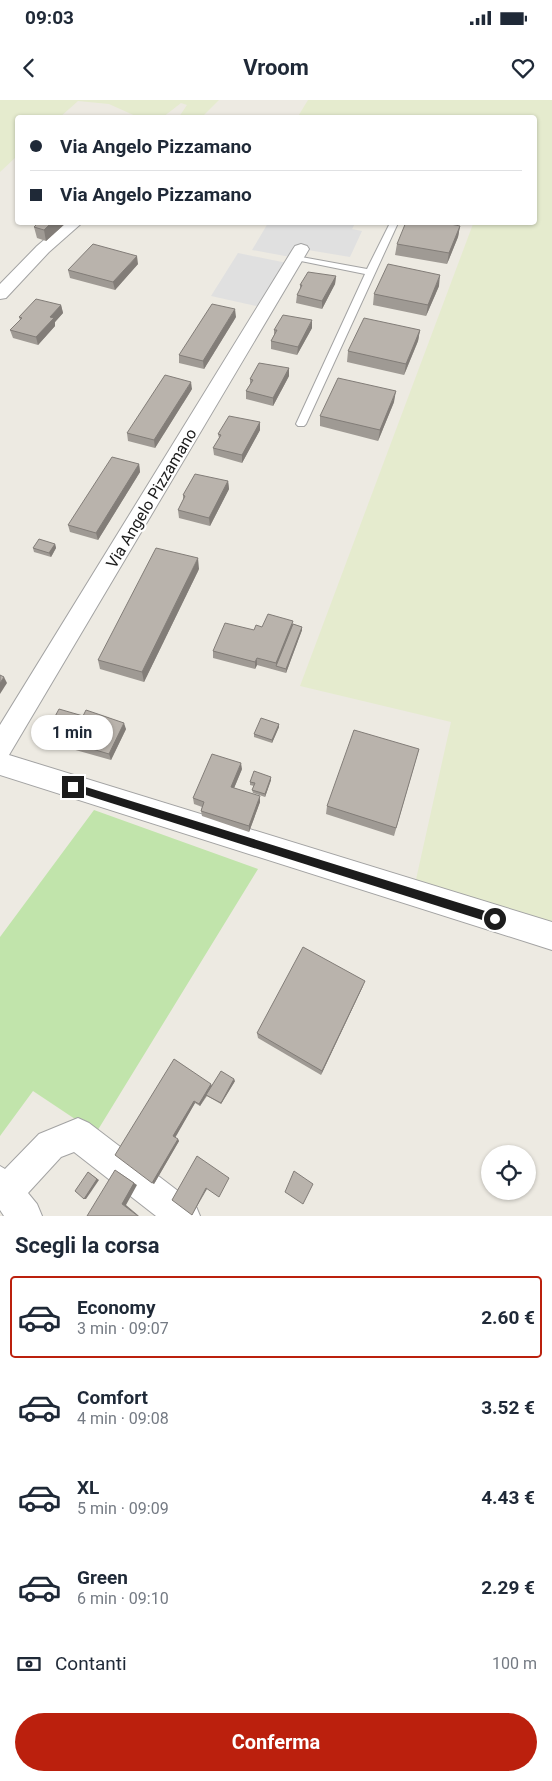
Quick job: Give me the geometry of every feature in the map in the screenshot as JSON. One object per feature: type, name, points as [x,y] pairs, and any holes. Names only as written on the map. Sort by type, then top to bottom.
[{"type":"street","points":[[0,294],[43,248],[71,225]]},
{"type":"street","name":"Via Angelo Pizzamano","points":[[0,748],[298,253]]},
{"type":"street","points":[[0,764],[552,936]]},
{"type":"street","points":[[11,1197],[50,1145],[78,1134],[183,1216]]},
{"type":"lane","points":[[302,424],[393,225]]},
{"type":"lane","points":[[298,253],[370,272]]},
{"type":"green space","points":[[0,100],[219,100],[204,115],[180,115],[187,105],[181,103],[166,115],[133,115],[109,104],[78,101],[62,115],[15,115],[15,158],[0,172]]},
{"type":"green space","points":[[308,100],[552,100],[552,926],[415,884],[451,722],[300,686],[473,225],[537,225],[537,115],[299,115]]},
{"type":"green space","points":[[94,810],[258,869],[96,1133],[33,1091],[0,1136],[0,937]]},
{"type":"shaded area","points":[[267,225],[354,225],[352,229],[362,231],[350,257],[302,249],[296,258],[252,250]]},
{"type":"shaded area","points":[[238,253],[292,264],[265,308],[211,296]]},
{"type":"building","points":[[36,225],[49,225],[44,230],[34,227]]},
{"type":"building","points":[[405,225],[460,226],[449,253],[397,244]]},
{"type":"building","points":[[93,244],[137,256],[113,282],[68,270]]},
{"type":"building","points":[[388,264],[440,275],[428,305],[374,294]]},
{"type":"building","points":[[308,272],[336,276],[322,301],[297,295],[302,285],[300,285]]},
{"type":"building","points":[[36,299],[61,305],[50,317],[54,318],[36,337],[10,330],[22,318],[19,317]]},
{"type":"building","points":[[212,304],[235,309],[203,361],[179,355]]},
{"type":"building","points":[[283,315],[312,320],[298,347],[271,341],[277,330],[274,330]]},
{"type":"building","points":[[364,318],[420,330],[406,364],[348,351]]},
{"type":"building","points":[[259,363],[289,368],[273,398],[246,391],[253,380],[250,379]]},
{"type":"building","points":[[165,375],[191,382],[154,440],[127,433]]},
{"type":"building","points":[[338,378],[396,391],[380,430],[320,416]]},
{"type":"building","points":[[229,416],[260,422],[242,455],[213,448],[221,435],[218,434]]},
{"type":"building","points":[[112,457],[139,464],[96,533],[68,525]]},
{"type":"building","points":[[195,474],[228,481],[209,518],[178,510],[185,496],[183,495]]},
{"type":"building","points":[[39,539],[55,544],[49,553],[33,548]]},
{"type":"building","points":[[156,548],[198,558],[142,672],[98,660]]},
{"type":"building","points":[[268,614],[293,621],[276,663],[257,658],[255,662],[213,651],[225,623],[254,630],[256,625],[262,627]]},
{"type":"building","points":[[293,624],[302,627],[286,669],[276,666]]},
{"type":"building","points":[[0,675],[4,677],[0,683]]},
{"type":"building","points":[[59,709],[83,716],[86,710],[124,723],[109,754],[45,735]]},
{"type":"building","points":[[261,718],[279,724],[272,740],[254,734]]},
{"type":"building","points":[[354,730],[419,749],[396,828],[327,806]]},
{"type":"building","points":[[212,754],[241,763],[231,787],[260,796],[249,826],[201,811],[204,802],[193,798]]},
{"type":"building","points":[[254,771],[271,777],[265,794],[252,790],[255,783],[250,782]]},
{"type":"building","points":[[303,947],[365,981],[322,1071],[257,1033]]},
{"type":"building","points":[[174,1059],[211,1084],[199,1104],[194,1101],[173,1136],[178,1139],[152,1183],[115,1155]]},
{"type":"building","points":[[221,1071],[234,1079],[221,1103],[206,1095]]},
{"type":"building","points":[[197,1156],[229,1178],[219,1197],[206,1188],[192,1215],[172,1200]]},
{"type":"building","points":[[115,1170],[134,1183],[122,1204],[138,1216],[87,1216]]},
{"type":"building","points":[[294,1171],[313,1184],[303,1204],[285,1192]]},
{"type":"building","points":[[88,1172],[97,1179],[84,1199],[75,1191]]},
{"type":"route","points":[[73,787],[495,919]]}]
